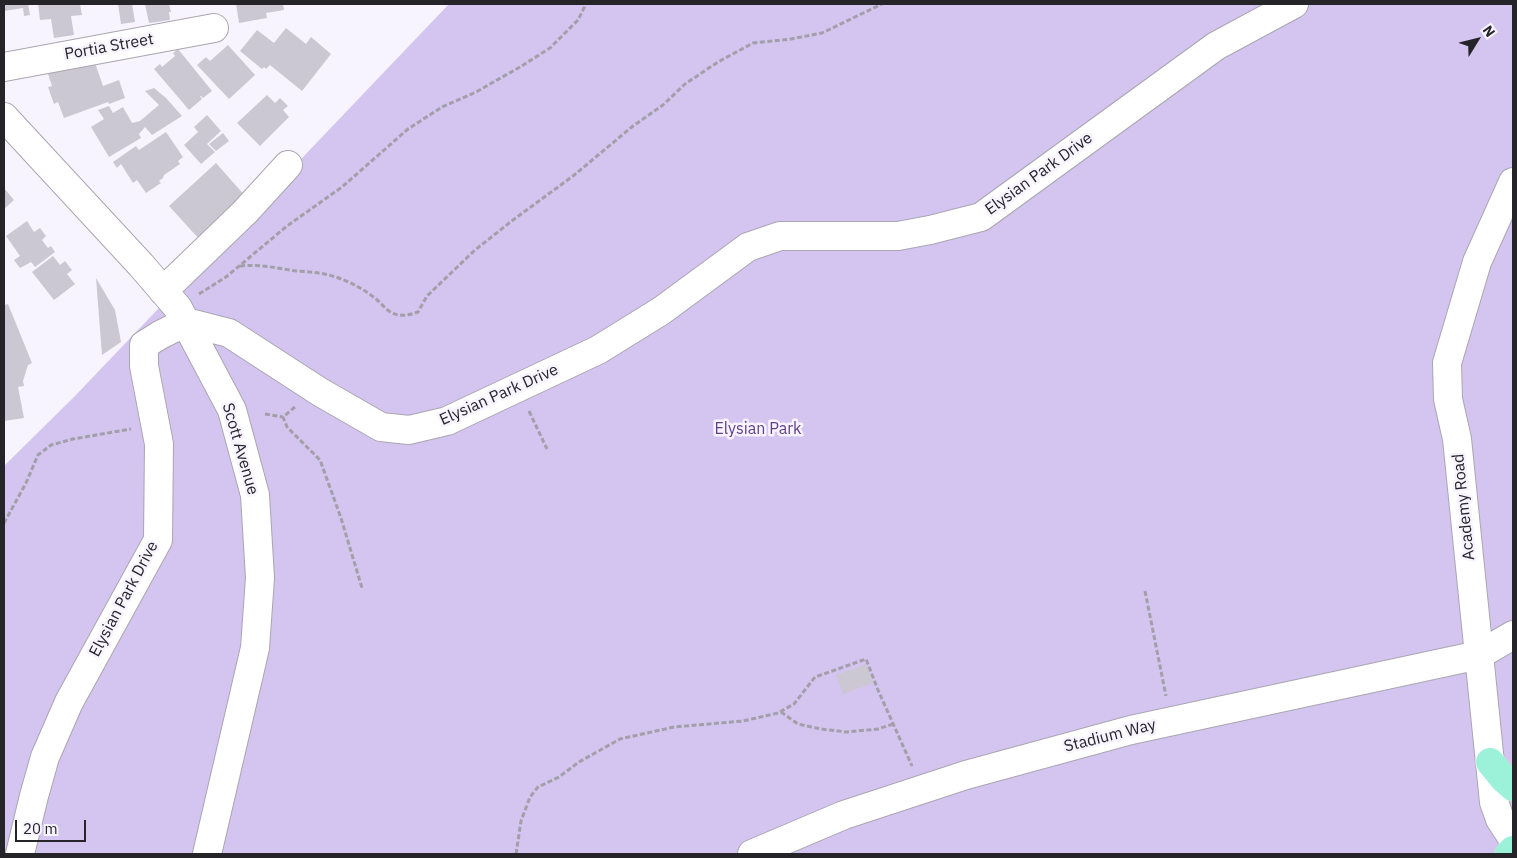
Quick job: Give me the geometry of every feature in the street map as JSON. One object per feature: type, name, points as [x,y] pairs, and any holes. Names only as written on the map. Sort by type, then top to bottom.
[{"type":"main road","points":[[1490,762],[1513,787]]},
{"type":"main road","points":[[1509,854],[1513,850]]},
{"type":"street","name":"Elysian Park Drive","points":[[20,854],[45,757],[69,702],[158,540],[160,444],[144,366],[144,345],[160,335],[176,307],[229,333],[320,392],[381,427],[410,430],[447,421],[598,350],[661,311],[748,247],[780,236],[898,236],[930,230],[981,216],[1216,46],[1294,4]]},
{"type":"street","name":"Portia Street","points":[[4,66],[214,28]]},
{"type":"street","name":"Scott Avenue","points":[[4,117],[176,307],[232,410],[255,495],[260,578],[255,648],[207,854]]},
{"type":"street","points":[[176,307],[245,212],[288,165]]},
{"type":"street","name":"Academy Road","points":[[1513,182],[1477,262],[1447,363],[1448,399],[1457,439],[1494,802],[1500,820],[1513,839]]},
{"type":"street","name":"Stadium Way","points":[[752,854],[844,815],[966,775],[1131,730],[1479,654],[1513,635]]},
{"type":"path","points":[[176,307],[226,277],[287,226],[342,187],[408,129],[442,107],[476,92],[550,48],[578,20],[586,4]]},
{"type":"path","points":[[240,266],[270,266],[321,273],[342,279],[359,287],[392,313],[407,316],[418,312],[427,296],[475,250],[573,176],[633,126],[663,105],[685,84],[718,62],[752,43],[791,39],[822,33],[882,4]]},
{"type":"path","points":[[518,388],[547,449]]},
{"type":"path","points":[[283,417],[296,405]]},
{"type":"path","points":[[265,414],[283,417]]},
{"type":"path","points":[[283,417],[287,426],[320,460],[341,518],[362,588]]},
{"type":"path","points":[[4,523],[26,483],[38,455],[51,445],[72,438],[135,428],[156,428]]},
{"type":"path","points":[[1145,592],[1171,721]]},
{"type":"path","points":[[516,854],[522,821],[530,797],[538,787],[559,777],[579,762],[620,739],[674,727],[743,721],[781,712],[794,704],[816,677],[866,659],[922,789]]},
{"type":"path","points":[[781,712],[798,724],[847,732],[878,729],[893,724]]},
{"type":"green space","name":"Elysian Park","points":[[449,4],[1513,4],[1513,854],[4,854],[4,466],[75,396]]},
{"type":"building","points":[[4,4],[28,4],[30,15],[24,16],[23,8],[4,11]]},
{"type":"building","points":[[38,4],[80,4],[82,15],[71,16],[74,35],[54,38],[51,19],[40,20]]},
{"type":"building","points":[[118,4],[132,4],[135,22],[121,24]]},
{"type":"building","points":[[145,4],[169,4],[170,20],[149,23]]},
{"type":"building","points":[[236,4],[283,4],[284,10],[266,13],[267,18],[239,23]]},
{"type":"building","points":[[286,28],[306,44],[311,37],[331,54],[302,91],[270,65],[266,69],[264,67],[262,69],[240,51],[257,30],[274,43]]},
{"type":"building","points":[[228,45],[255,75],[229,99],[197,65],[206,57],[210,61]]},
{"type":"building","points":[[178,49],[212,91],[203,98],[200,96],[202,99],[189,110],[154,69],[160,64],[162,67],[175,56],[173,53]]},
{"type":"building","points":[[94,60],[103,86],[119,80],[125,98],[64,118],[58,102],[54,104],[48,87],[52,86],[47,71]]},
{"type":"building","points":[[154,88],[182,116],[152,135],[145,127],[139,134],[141,138],[109,157],[91,127],[104,119],[98,110],[109,106],[113,113],[123,107],[132,123],[140,121],[159,105],[145,91]]},
{"type":"building","points":[[267,95],[275,103],[280,98],[288,106],[283,110],[289,117],[260,146],[237,123]]},
{"type":"building","points":[[207,115],[221,131],[207,144],[215,152],[201,164],[184,145],[198,132],[194,127]]},
{"type":"building","points":[[166,132],[183,157],[178,161],[180,164],[164,175],[159,181],[161,183],[146,193],[137,180],[133,183],[121,164],[117,168],[113,162],[136,146],[139,150]]},
{"type":"building","points":[[223,133],[229,141],[216,151],[209,144]]},
{"type":"building","points":[[216,163],[247,198],[200,240],[169,206]]},
{"type":"building","points":[[4,188],[14,200],[4,209]]},
{"type":"building","points":[[27,221],[34,232],[40,228],[46,236],[42,240],[48,248],[51,246],[55,252],[35,267],[31,262],[20,268],[14,260],[20,256],[6,236]]},
{"type":"building","points":[[53,256],[60,265],[65,261],[72,270],[67,274],[75,284],[54,300],[32,272]]},
{"type":"building","points":[[96,278],[115,310],[121,342],[102,355]]},
{"type":"building","points":[[8,304],[32,363],[28,365],[23,381],[24,386],[18,387],[24,418],[4,421],[4,305]]},
{"type":"building","points":[[866,664],[873,683],[843,694],[836,675]]}]
